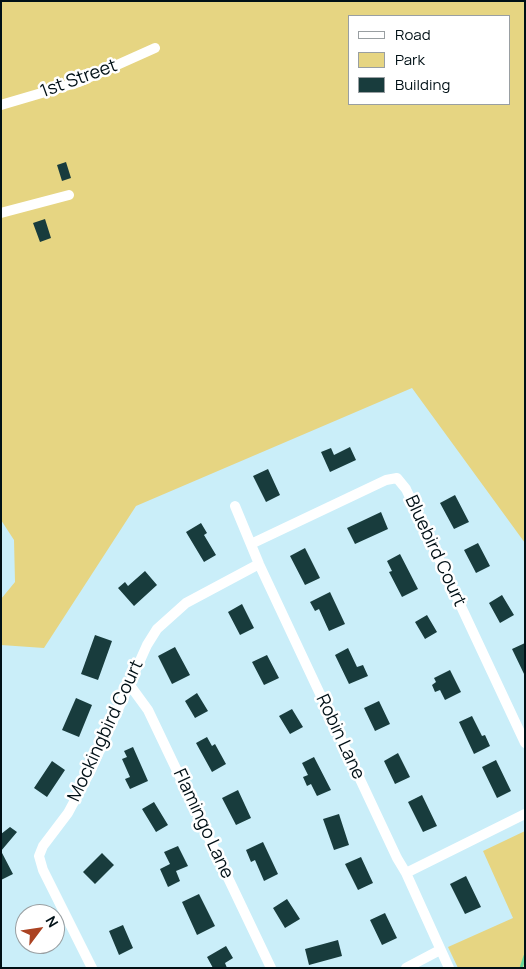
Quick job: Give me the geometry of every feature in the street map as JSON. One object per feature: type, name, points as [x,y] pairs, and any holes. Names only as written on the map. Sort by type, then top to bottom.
[{"type":"street","name":"1st Street","points":[[1,105],[79,82],[155,48]]},
{"type":"street","points":[[1,213],[69,195]]},
{"type":"street","name":"Bluebird Court","points":[[251,544],[386,480],[397,478],[406,489],[525,744]]},
{"type":"street","name":"Robin Lane","points":[[234,506],[259,564],[397,858],[406,872],[449,968]]},
{"type":"street","name":"Mockingbird Court","points":[[92,968],[42,870],[39,856],[43,846],[68,813],[90,772],[147,644],[157,629],[186,603],[259,564]]},
{"type":"street","name":"Flamingo Lane","points":[[129,684],[148,710],[271,968]]},
{"type":"street","points":[[406,872],[525,814]]},
{"type":"street","points":[[406,968],[440,950]]},
{"type":"green space","points":[[1,1],[525,1],[525,543],[412,388],[136,506],[44,648],[1,645],[1,599],[15,582],[14,540],[1,520]]},
{"type":"green space","points":[[525,831],[525,968],[458,968],[448,947],[513,918],[483,851]]},
{"type":"building","points":[[66,162],[71,178],[62,181],[57,165]]},
{"type":"building","points":[[45,219],[51,238],[40,242],[33,223]]},
{"type":"building","points":[[350,447],[356,460],[330,472],[321,452],[331,448],[334,455]]},
{"type":"building","points":[[268,469],[280,495],[266,502],[253,476]]},
{"type":"building","points":[[455,495],[469,522],[454,529],[440,503]]},
{"type":"building","points":[[381,512],[388,529],[355,544],[347,528]]},
{"type":"building","points":[[201,523],[207,533],[204,535],[216,555],[204,562],[186,532]]},
{"type":"building","points":[[478,543],[490,566],[476,573],[464,550]]},
{"type":"building","points":[[305,548],[320,578],[305,585],[290,556]]},
{"type":"building","points":[[400,554],[418,589],[402,597],[389,572],[392,571],[387,561]]},
{"type":"building","points":[[145,571],[157,585],[134,606],[118,588],[125,582],[128,586]]},
{"type":"building","points":[[330,592],[345,624],[329,631],[319,609],[315,611],[310,602]]},
{"type":"building","points":[[502,595],[514,615],[500,623],[489,603]]},
{"type":"building","points":[[242,604],[254,628],[240,635],[228,612]]},
{"type":"building","points":[[427,615],[437,632],[425,639],[415,622]]},
{"type":"building","points":[[95,635],[112,641],[98,680],[81,674]]},
{"type":"building","points":[[525,643],[525,676],[512,649]]},
{"type":"building","points":[[175,647],[190,675],[172,684],[158,656]]},
{"type":"building","points":[[348,648],[357,667],[363,665],[368,676],[349,684],[335,655]]},
{"type":"building","points":[[267,655],[279,678],[264,685],[252,662]]},
{"type":"building","points":[[450,670],[461,692],[445,700],[440,690],[435,692],[432,685],[436,682],[434,678]]},
{"type":"building","points":[[197,693],[208,711],[195,718],[185,701]]},
{"type":"building","points":[[76,698],[92,705],[79,737],[62,730]]},
{"type":"building","points":[[379,701],[390,724],[375,731],[364,708]]},
{"type":"building","points":[[292,709],[303,727],[290,734],[279,716]]},
{"type":"building","points":[[472,716],[482,736],[485,735],[490,746],[474,754],[459,722]]},
{"type":"building","points":[[207,737],[212,746],[215,744],[226,764],[212,772],[196,743]]},
{"type":"building","points":[[133,747],[148,781],[130,789],[125,779],[130,777],[122,759],[127,757],[124,751]]},
{"type":"building","points":[[398,753],[410,777],[395,784],[384,761]]},
{"type":"building","points":[[314,757],[331,790],[317,796],[311,784],[307,786],[303,777],[308,775],[302,763]]},
{"type":"building","points":[[496,760],[511,791],[497,798],[482,767]]},
{"type":"building","points":[[52,761],[65,770],[47,797],[34,788]]},
{"type":"building","points":[[238,790],[251,818],[236,825],[222,798]]},
{"type":"building","points":[[422,795],[437,826],[423,832],[408,802]]},
{"type":"building","points":[[154,802],[168,825],[156,832],[142,809]]},
{"type":"building","points":[[339,814],[349,845],[334,850],[323,819]]},
{"type":"building","points":[[10,827],[17,832],[1,851],[1,834]]},
{"type":"building","points":[[263,842],[278,874],[264,881],[255,860],[251,862],[246,850]]},
{"type":"building","points":[[178,846],[188,866],[176,871],[180,881],[168,887],[160,869],[170,864],[164,852]]},
{"type":"building","points":[[1,851],[13,874],[1,880]]},
{"type":"building","points":[[102,853],[114,865],[95,884],[83,872]]},
{"type":"building","points":[[361,857],[373,883],[358,890],[345,864]]},
{"type":"building","points":[[466,876],[481,907],[465,914],[450,884]]},
{"type":"building","points":[[199,894],[215,926],[197,935],[182,902]]},
{"type":"building","points":[[287,899],[300,919],[285,928],[273,908]]},
{"type":"building","points":[[385,913],[397,938],[382,945],[370,920]]},
{"type":"building","points":[[123,925],[133,948],[119,955],[109,931]]},
{"type":"building","points":[[338,940],[342,956],[309,965],[305,949]]},
{"type":"building","points":[[226,946],[233,958],[225,963],[227,968],[213,968],[207,957]]},
{"type":"waterway","points":[[521,968],[525,956]]}]
